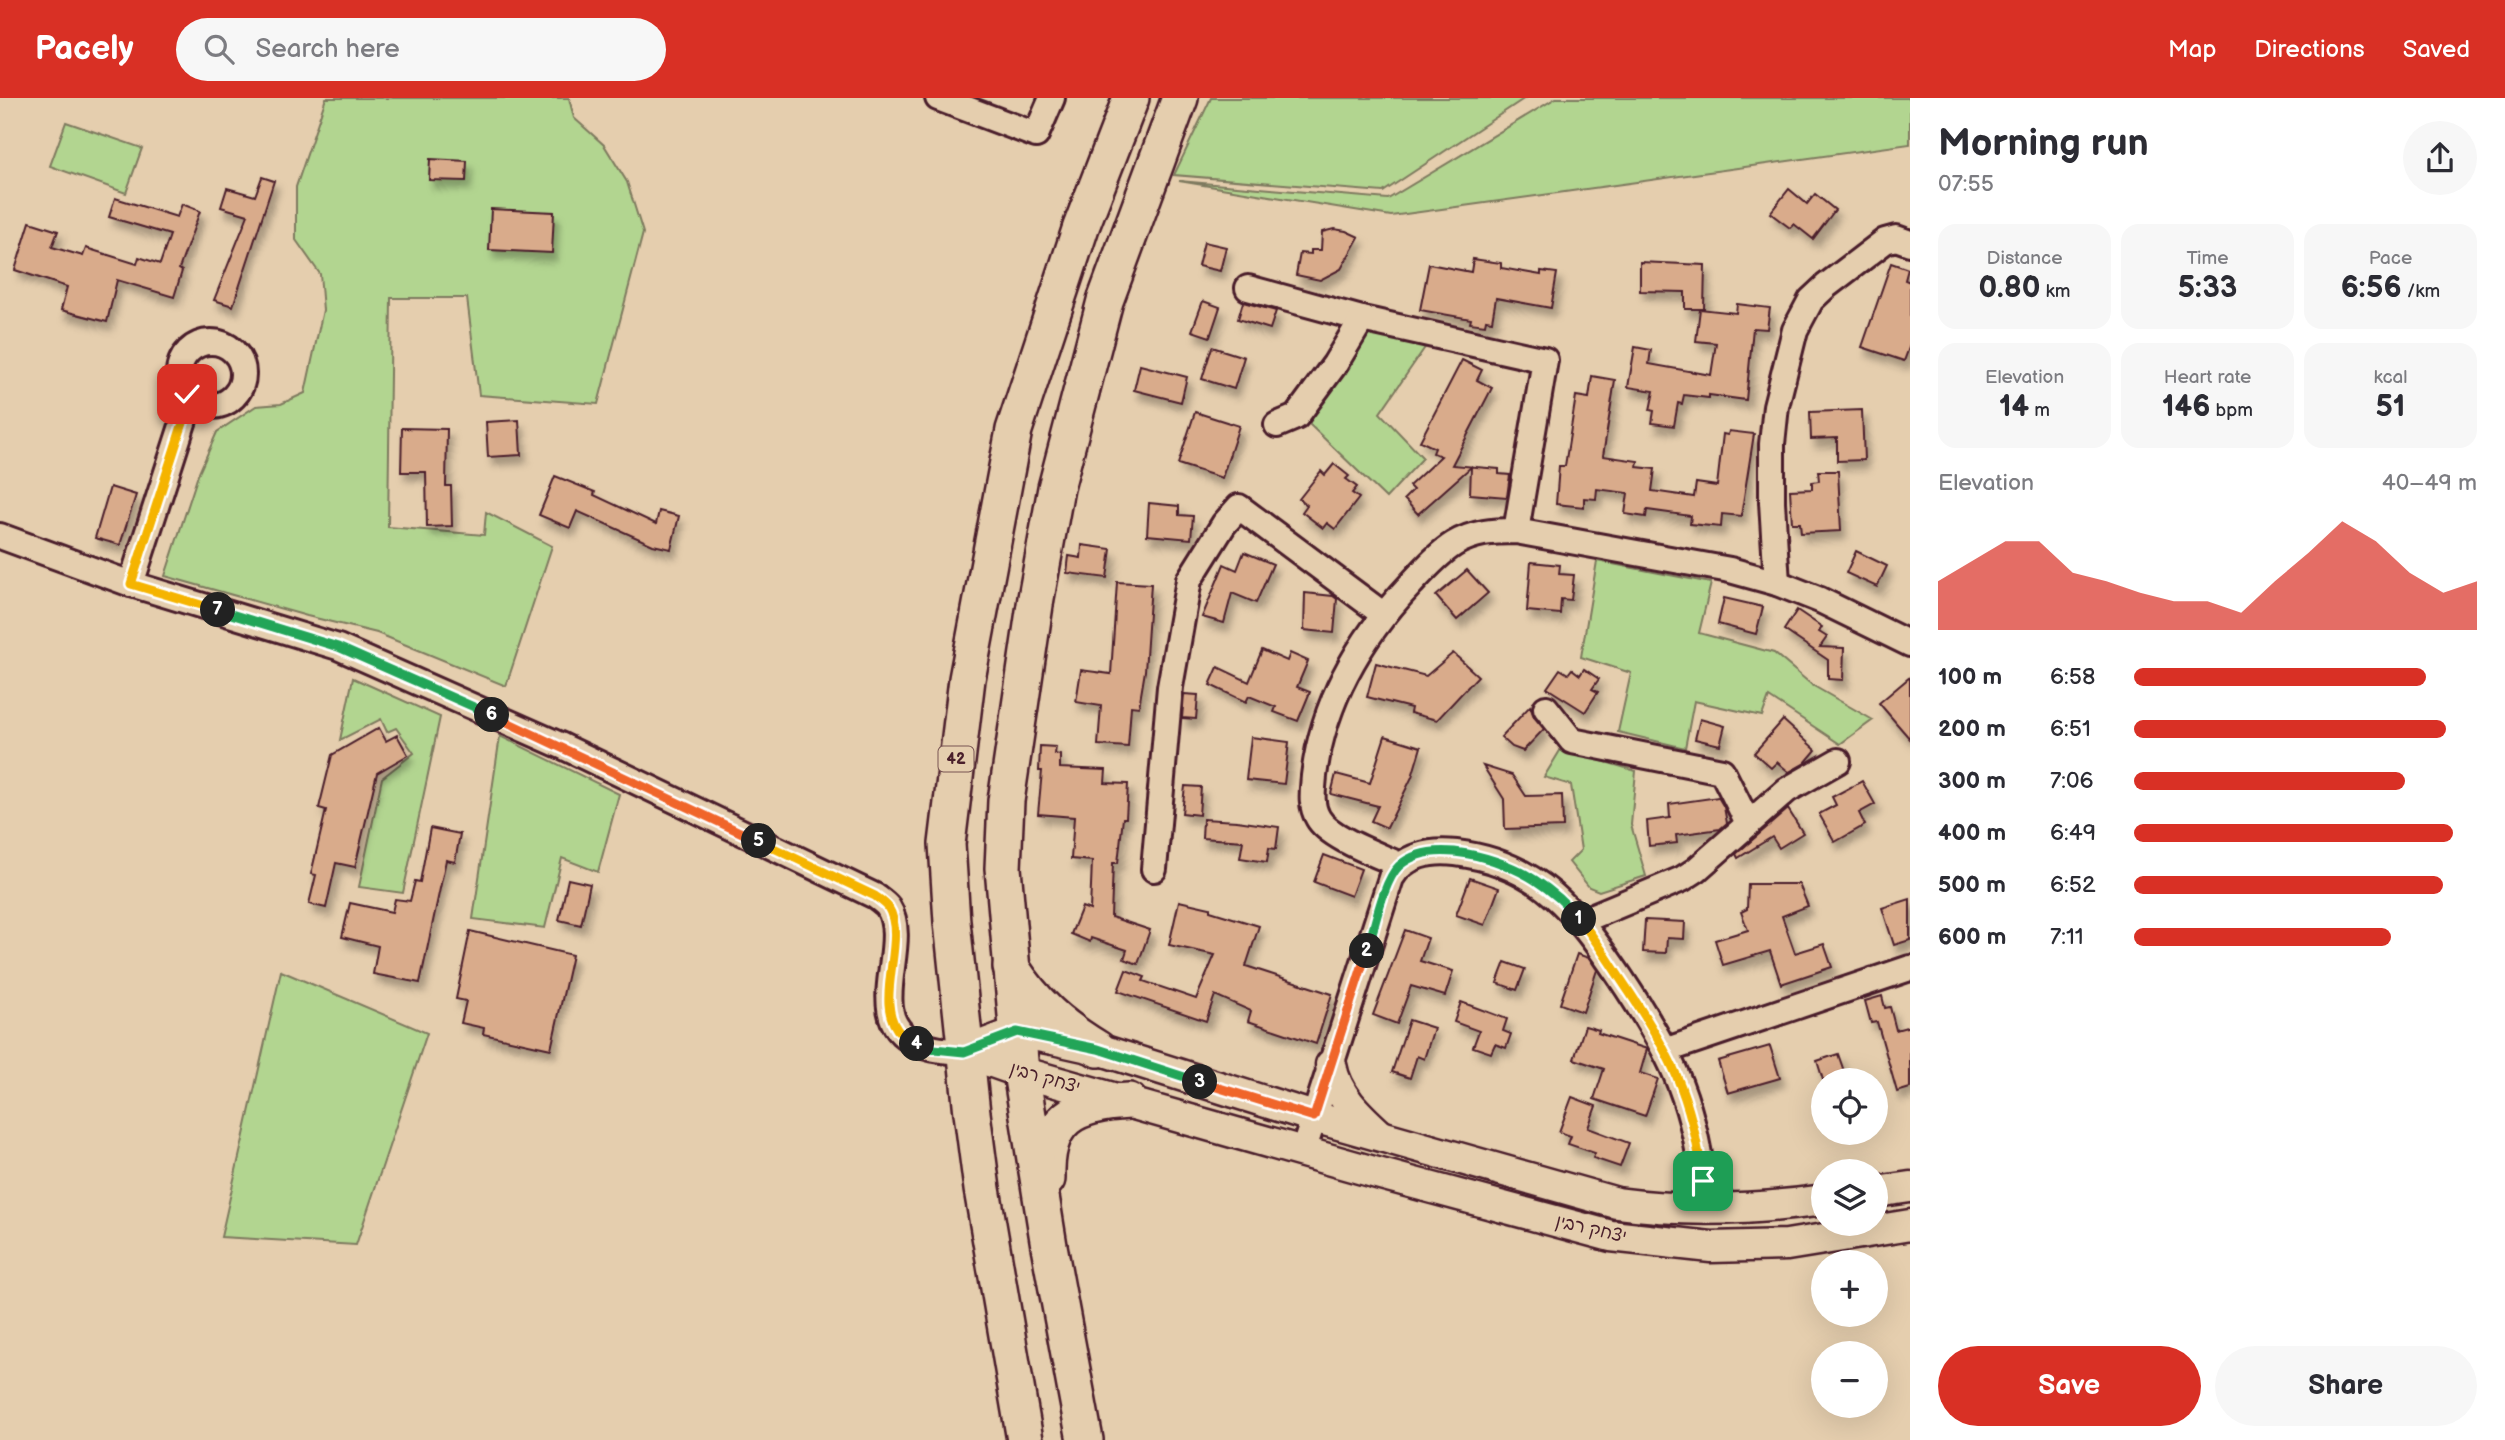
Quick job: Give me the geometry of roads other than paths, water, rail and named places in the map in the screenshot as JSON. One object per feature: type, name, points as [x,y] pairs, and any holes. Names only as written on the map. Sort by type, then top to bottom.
[{"type":"highway","name":"42","points":[[1025,1440],[982,1189],[964,1052],[947,844],[967,679],[1014,430],[1081,227],[1131,98]]},
{"type":"highway","points":[[1085,1440],[1049,1246],[1021,1072],[1003,869],[1006,802],[1036,598],[1056,488],[1105,301],[1180,98]]},
{"type":"highway","points":[[1011,967],[1040,1006],[1066,1029],[1098,1049]]},
{"type":"highway","points":[[1049,1246],[1046,1160],[1053,1137],[1062,1122],[1090,1105],[1129,1101]]},
{"type":"main road","name":"יצחק רבין","points":[[964,1052],[1017,1032],[1098,1049],[1314,1117],[1617,1203],[1664,1209],[1778,1207],[1811,1202]]},
{"type":"main road","name":"יצחק רבין","points":[[964,1052],[1021,1072],[1611,1236],[1711,1248],[1774,1246],[1910,1225]]},
{"type":"main road","points":[[1331,1065],[1332,1074],[1343,1096],[1359,1116],[1383,1137]]},
{"type":"main road","points":[[1888,1190],[1910,1187]]},
{"type":"street","points":[[938,98],[1036,135],[1052,98]]},
{"type":"street","points":[[1777,583],[1772,444],[1776,407],[1795,330],[1811,300],[1885,241],[1896,238],[1910,243]]},
{"type":"street","points":[[1248,288],[1362,319],[1545,360],[1516,531]]},
{"type":"street","points":[[1277,425],[1296,417],[1335,364],[1362,319]]},
{"type":"street","points":[[131,584],[191,398]]},
{"type":"street","points":[[1154,869],[1170,687],[1189,580],[1224,524],[1239,507],[1384,615]]},
{"type":"street","points":[[1400,865],[1326,827],[1316,814],[1313,799],[1316,760],[1331,707],[1354,658],[1384,615],[1451,546],[1477,534],[1516,531],[1730,569],[1820,600],[1910,644]]},
{"type":"street","points":[[0,536],[131,584],[338,647],[562,746],[875,896],[887,905],[894,923],[888,996],[901,1034],[916,1044],[964,1052]]},
{"type":"street","points":[[1546,708],[1572,741],[1722,771],[1748,823]]},
{"type":"street","points":[[1581,921],[1682,879],[1696,870],[1787,790],[1838,761]]},
{"type":"street","points":[[1303,1152],[1388,886],[1400,865],[1425,854],[1443,852],[1485,858],[1535,880],[1562,901],[1581,921],[1667,1051],[1691,1112],[1703,1181]]},
{"type":"street","points":[[1667,1051],[1910,968]]}]
